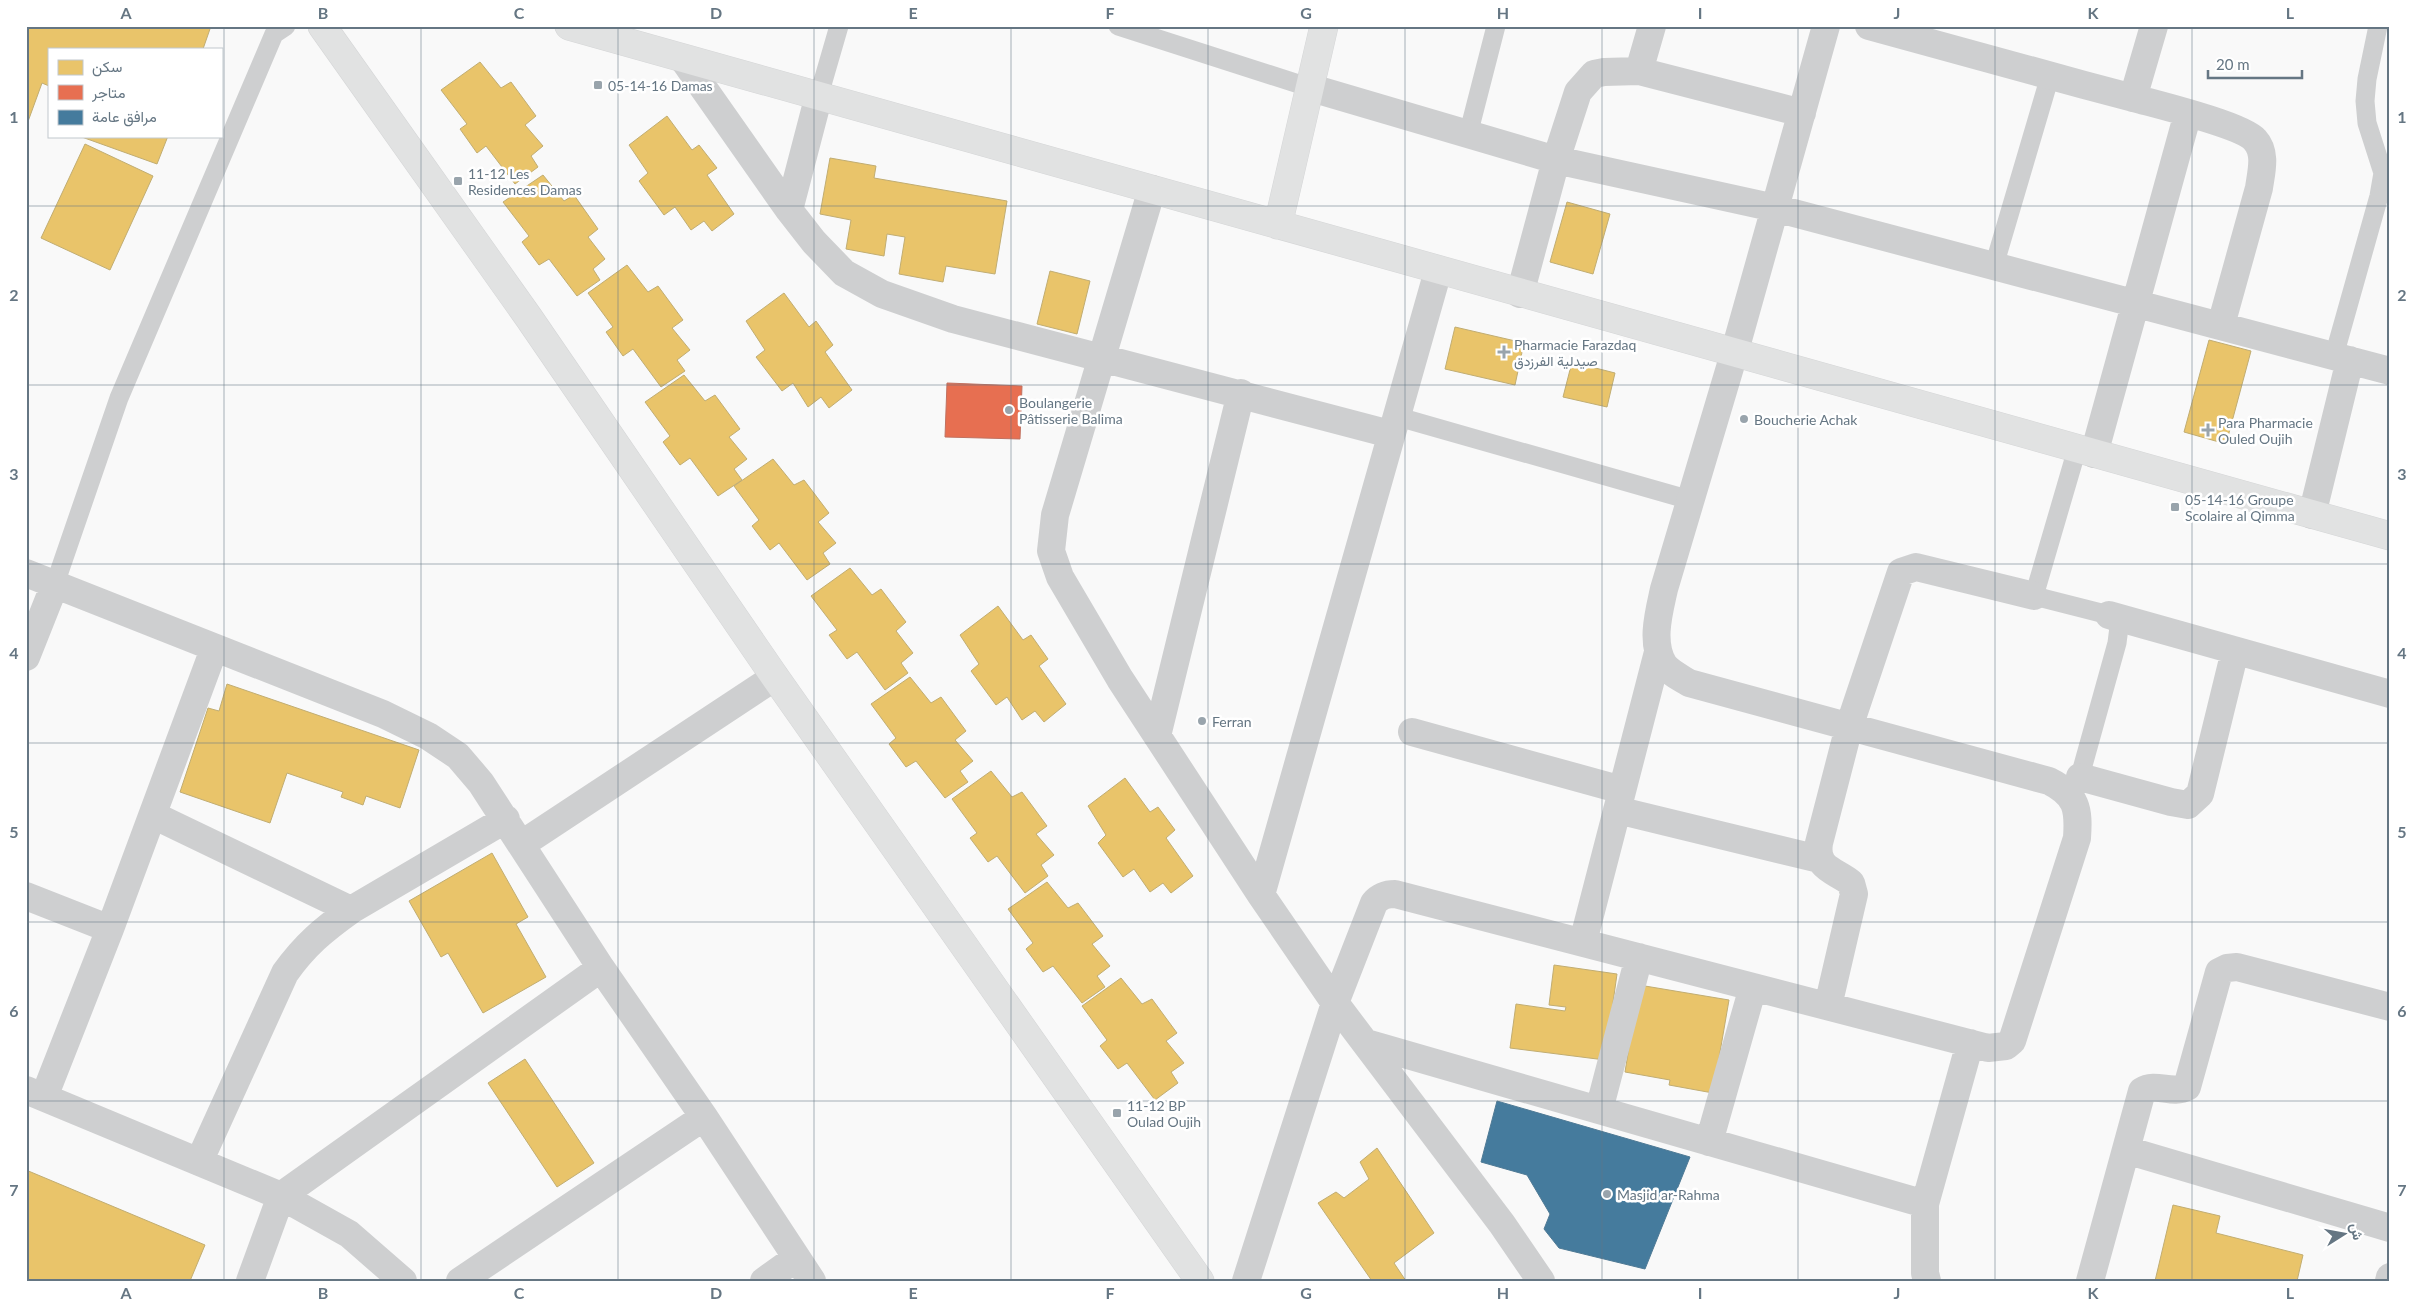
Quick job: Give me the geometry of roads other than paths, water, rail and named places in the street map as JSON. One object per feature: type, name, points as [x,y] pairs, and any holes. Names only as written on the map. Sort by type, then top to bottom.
[{"type":"street","points":[[322,26],[529,318],[775,677],[1200,1281]]},
{"type":"street","points":[[1278,225],[1308,87],[1324,26]]},
{"type":"street","points":[[1640,71],[1652,26]]},
{"type":"street","points":[[1583,942],[1658,652],[1657,628],[1664,589],[1734,354],[1826,26]]},
{"type":"street","points":[[1869,26],[2188,113],[2247,133],[2256,141],[2261,152],[2263,165],[2259,188],[2222,325]]},
{"type":"street","points":[[2133,98],[2154,26]]},
{"type":"street","points":[[576,27],[683,59],[820,95],[1438,271],[2390,536]]},
{"type":"street","points":[[683,59],[789,210],[814,242],[844,273],[882,294],[953,319],[1101,359],[1241,393],[1393,425]]},
{"type":"street","points":[[1520,294],[1556,160],[1578,92],[1584,82],[1594,74],[1640,71],[1802,113]]},
{"type":"street","points":[[1308,87],[1556,160],[1775,208],[2390,371]]},
{"type":"street","points":[[789,210],[820,95]]},
{"type":"street","points":[[2086,452],[2136,304],[2188,113]]},
{"type":"street","points":[[1152,189],[1055,516],[1051,551],[1060,577],[1081,616],[1261,895],[1335,1003],[1502,1224],[1542,1281]]},
{"type":"street","points":[[1261,895],[1438,271]]},
{"type":"street","points":[[2312,515],[2342,358]]},
{"type":"street","points":[[1157,736],[1241,393]]},
{"type":"street","points":[[1828,1006],[1854,894],[1851,883],[1824,866],[1819,859],[1818,843],[1849,727],[1901,572],[1916,566],[2034,596]]},
{"type":"street","points":[[26,573],[214,649],[383,714],[428,736],[458,756],[481,783],[506,819],[601,968],[704,1117],[812,1281]]},
{"type":"street","points":[[26,657],[55,584]]},
{"type":"street","points":[[2109,615],[2390,694]]},
{"type":"street","points":[[214,649],[110,929],[35,1094],[281,1196],[349,1234],[403,1281]]},
{"type":"street","points":[[1658,652],[1665,666],[1689,683],[2049,781],[2065,789],[2077,789],[2188,805],[2200,794],[2235,651]]},
{"type":"street","points":[[522,844],[775,677]]},
{"type":"street","points":[[1412,732],[1620,800],[1819,859]]},
{"type":"street","points":[[1246,1281],[1335,1003],[1374,903],[1378,898],[1386,894],[1395,894],[1997,1049],[2006,1046],[2012,1041],[2077,838],[2077,789]]},
{"type":"street","points":[[153,814],[351,910]]},
{"type":"street","points":[[198,1162],[285,973],[301,950],[318,933],[351,910],[506,819]]},
{"type":"street","points":[[26,896],[110,929]]},
{"type":"street","points":[[1598,1110],[1640,957]]},
{"type":"street","points":[[250,1281],[281,1196],[601,968]]},
{"type":"street","points":[[2090,1281],[2142,1091],[2147,1087],[2179,1091],[2187,1087],[2220,972],[2226,968],[2236,968],[2390,1007]]},
{"type":"street","points":[[1709,1142],[1753,986]]},
{"type":"street","points":[[1366,1043],[1924,1204]]},
{"type":"street","points":[[1927,1281],[1925,1273],[1924,1204],[1970,1043]]},
{"type":"street","points":[[460,1281],[704,1117]]},
{"type":"street","points":[[2126,1150],[2390,1228]]},
{"type":"street","points":[[764,1281],[796,1258]]},
{"type":"lane","points":[[55,584],[119,398],[274,34],[286,26]]},
{"type":"lane","points":[[820,95],[839,26]]},
{"type":"lane","points":[[1118,26],[1308,87]]},
{"type":"lane","points":[[1468,134],[1496,26]]},
{"type":"lane","points":[[2342,358],[2386,177],[2368,123],[2365,101],[2367,79],[2378,26]]},
{"type":"lane","points":[[1994,266],[2050,76]]},
{"type":"lane","points":[[1393,425],[1690,500]]},
{"type":"lane","points":[[2077,789],[2117,643],[2119,626],[2109,615],[2034,596],[2086,452]]},
{"type":"place","name":"05-14-16 Damas","points":[[598,85]]},
{"type":"place","name":"11-12 Les Residences Damas","points":[[458,181]]},
{"type":"place","name":"Pharmacie Farazdaq صيدلية الفرزدق","points":[[1504,352]]},
{"type":"place","name":"Boulangerie Pâtisserie Balima","points":[[1009,410]]},
{"type":"place","name":"Boucherie Achak","points":[[1744,419]]},
{"type":"place","name":"Para Pharmacie Ouled Oujih","points":[[2208,430]]},
{"type":"place","name":"05-14-16 Groupe Scolaire al Qimma","points":[[2175,507]]},
{"type":"place","name":"Ferran","points":[[1202,721]]},
{"type":"place","name":"11-12 BP Oulad Oujih","points":[[1117,1113]]},
{"type":"place","name":"Masjid ar-Rahma","points":[[1607,1194]]}]
